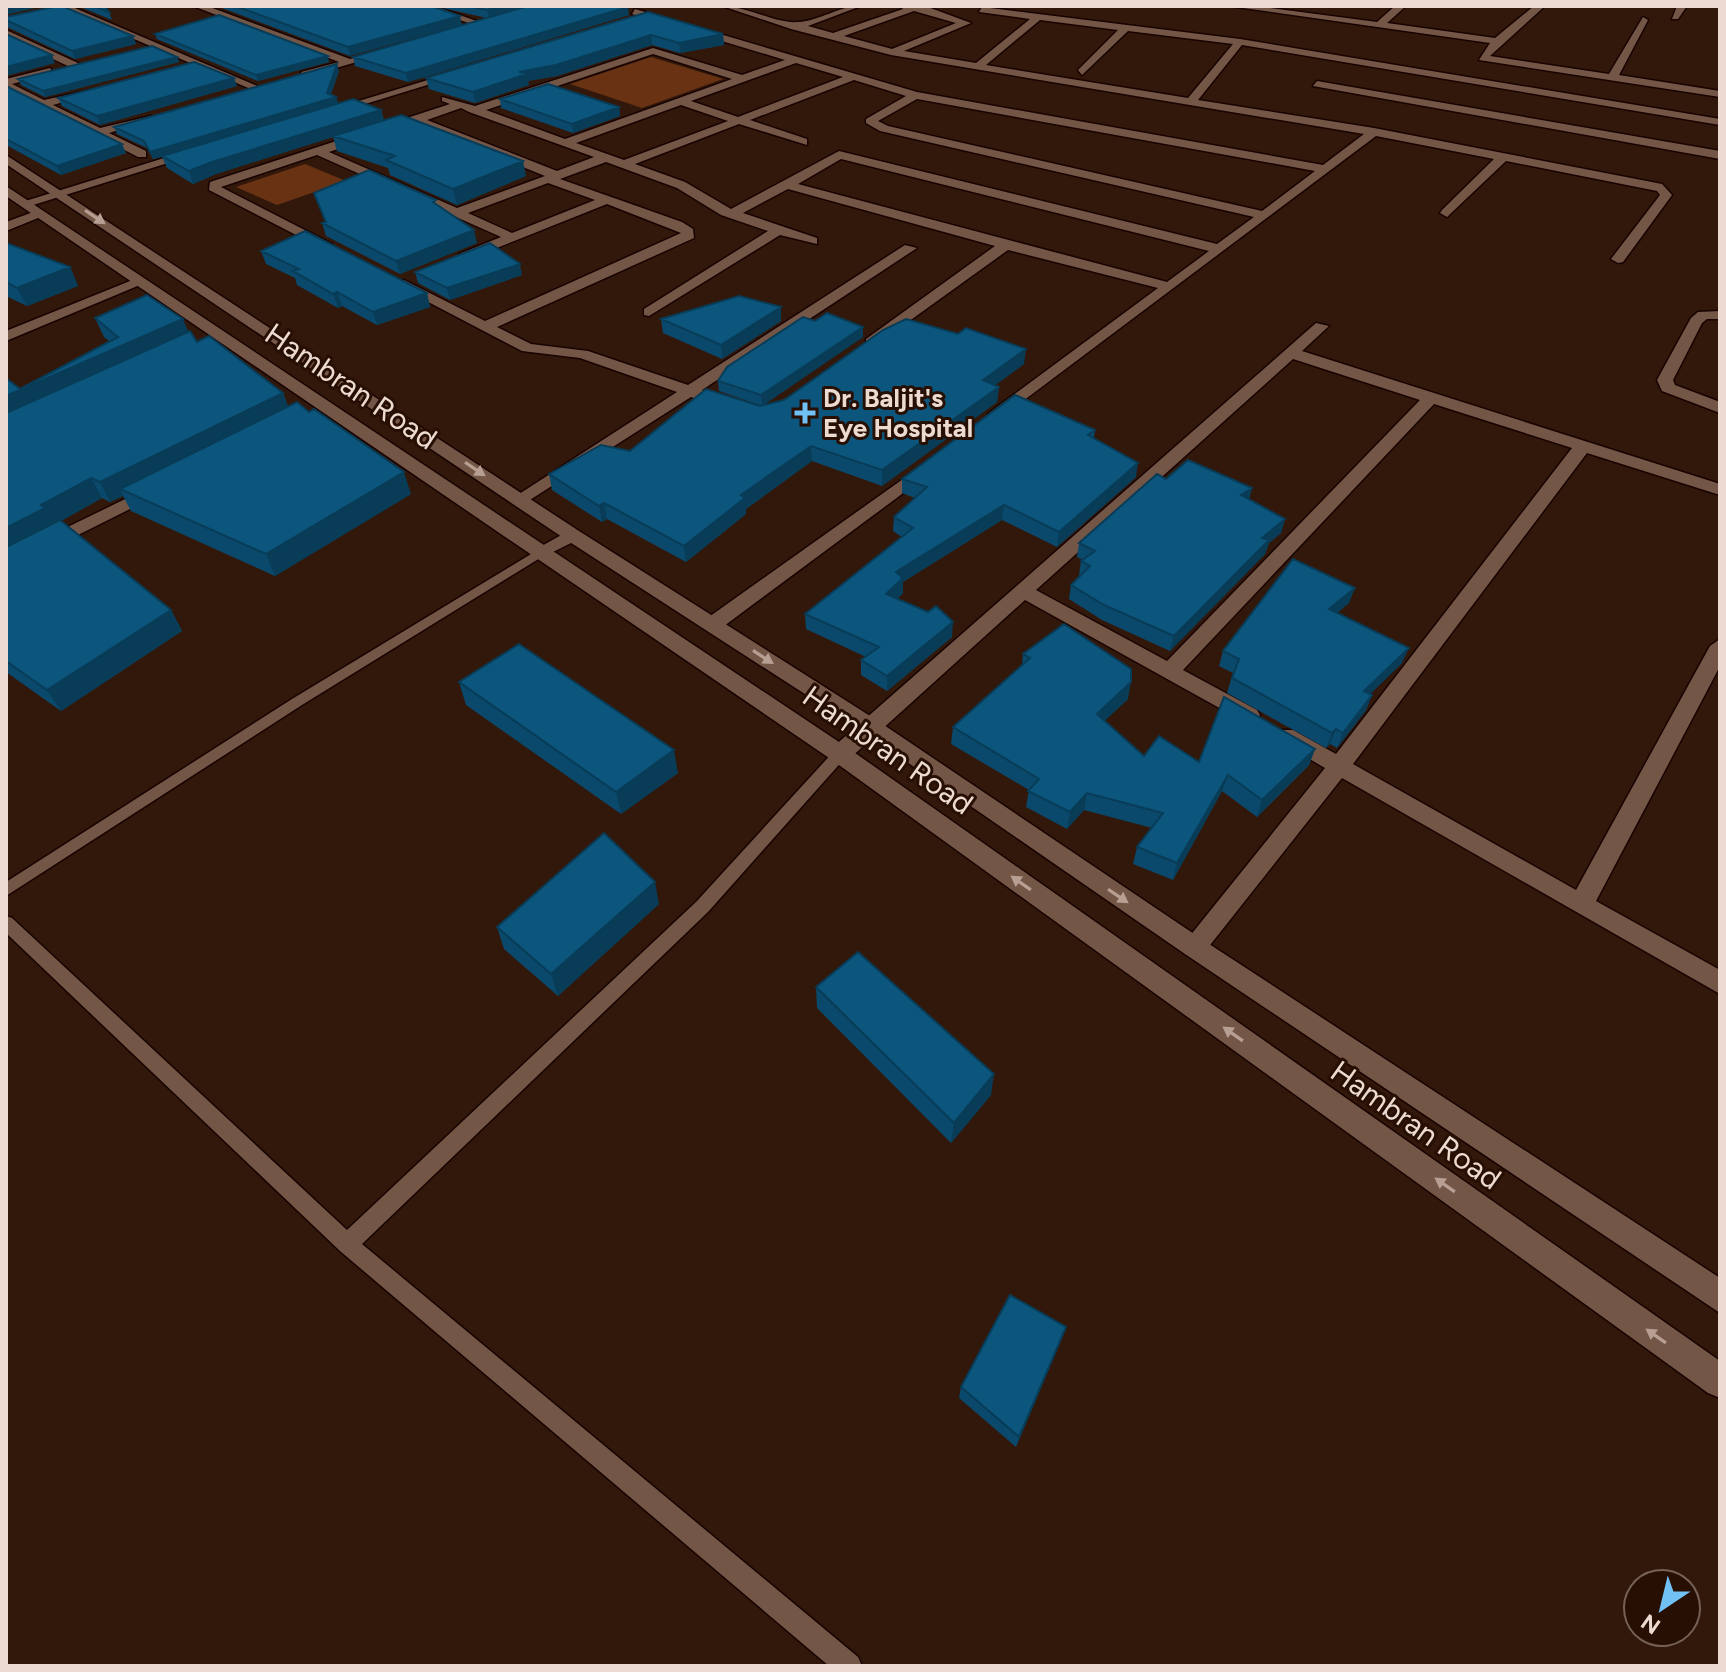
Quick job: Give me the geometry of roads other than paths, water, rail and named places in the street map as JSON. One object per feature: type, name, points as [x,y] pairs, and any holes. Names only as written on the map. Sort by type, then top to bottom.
[{"type":"street","points":[[198,6],[350,62]]},
{"type":"street","points":[[424,6],[483,25]]},
{"type":"street","points":[[727,6],[891,52],[1374,132],[1664,190],[1666,195],[1618,259]]},
{"type":"street","points":[[748,12],[767,6]]},
{"type":"street","points":[[743,44],[856,6]]},
{"type":"street","points":[[1234,6],[1274,8],[1497,41]]},
{"type":"street","points":[[1380,25],[1401,6]]},
{"type":"street","points":[[1536,6],[1483,58],[1720,94]]},
{"type":"street","points":[[1675,17],[1682,6]]},
{"type":"street","points":[[50,11],[63,7],[257,88]]},
{"type":"street","points":[[833,36],[913,7],[966,23],[877,57]]},
{"type":"street","points":[[1260,21],[1274,8]]},
{"type":"street","points":[[620,16],[671,9]]},
{"type":"street","points":[[982,10],[1240,42],[1720,122]]},
{"type":"street","points":[[652,11],[707,34],[915,95],[1325,169]]},
{"type":"street","points":[[977,67],[1038,17]]},
{"type":"street","points":[[1612,79],[1643,20]]},
{"type":"street","points":[[453,33],[496,21]]},
{"type":"street","points":[[1082,72],[1126,28]]},
{"type":"street","points":[[1191,101],[1250,32]]},
{"type":"street","points":[[6,33],[74,65]]},
{"type":"street","points":[[342,254],[214,188],[221,180],[315,150],[415,119],[548,85],[707,34]]},
{"type":"street","points":[[129,52],[156,45]]},
{"type":"street","points":[[297,76],[394,49]]},
{"type":"street","points":[[653,51],[743,79]]},
{"type":"street","points":[[564,143],[795,60]]},
{"type":"street","points":[[6,84],[88,62]]},
{"type":"street","points":[[836,72],[863,62]]},
{"type":"street","points":[[171,71],[199,63]]},
{"type":"street","points":[[324,101],[459,63]]},
{"type":"street","points":[[312,117],[474,69]]},
{"type":"street","points":[[622,165],[853,77]]},
{"type":"street","points":[[400,79],[467,107],[694,190],[732,214],[812,241]]},
{"type":"street","points":[[6,84],[142,154]]},
{"type":"street","points":[[243,92],[271,84]]},
{"type":"street","points":[[1317,84],[1720,155]]},
{"type":"street","points":[[548,85],[575,94]]},
{"type":"street","points":[[43,104],[100,89]]},
{"type":"street","points":[[873,135],[871,118],[915,95]]},
{"type":"street","points":[[680,101],[803,142]]},
{"type":"street","points":[[614,107],[641,116]]},
{"type":"street","points":[[99,132],[157,116]]},
{"type":"street","points":[[415,119],[688,232],[687,238],[484,327]]},
{"type":"street","points":[[975,432],[1374,132]]},
{"type":"street","points":[[732,214],[873,135],[1264,215]]},
{"type":"street","points":[[128,158],[157,149]]},
{"type":"street","points":[[6,227],[20,200],[53,185],[208,149]]},
{"type":"street","points":[[315,150],[513,238]]},
{"type":"street","points":[[839,155],[1219,249]]},
{"type":"street","points":[[1447,213],[1503,157]]},
{"type":"street","points":[[459,212],[604,158]]},
{"type":"street","name":"Hambran Road","points":[[6,159],[53,185],[572,535],[870,726],[1194,947],[1720,1297]]},
{"type":"street","points":[[787,185],[1169,287]]},
{"type":"street","points":[[456,260],[608,199]]},
{"type":"street","name":"Hambran Road","points":[[20,200],[140,282],[210,338],[541,552],[840,754],[1720,1381]]},
{"type":"street","points":[[649,312],[777,231]]},
{"type":"street","points":[[854,354],[1006,245]]},
{"type":"street","points":[[522,500],[910,248]]},
{"type":"street","points":[[384,276],[527,348],[582,354],[752,412]]},
{"type":"street","points":[[398,283],[413,277]]},
{"type":"street","points":[[6,336],[140,282]]},
{"type":"street","points":[[1720,315],[1703,315],[1696,321],[1665,380],[1668,388],[1677,393],[1720,408]]},
{"type":"street","points":[[840,754],[1321,326]]},
{"type":"street","points":[[1291,353],[1720,490]]},
{"type":"street","points":[[1170,671],[1431,398]]},
{"type":"street","points":[[1194,947],[1339,766],[1583,446]]},
{"type":"street","points":[[713,624],[938,459]]},
{"type":"street","points":[[6,565],[171,481]]},
{"type":"street","points":[[541,552],[572,535]]},
{"type":"street","points":[[1023,591],[1720,983]]},
{"type":"street","points":[[1581,905],[1720,646]]},
{"type":"lane","points":[[6,890],[297,702],[541,552]]},
{"type":"lane","points":[[347,1244],[702,907],[840,754]]},
{"type":"lane","points":[[6,923],[347,1244],[849,1666]]},
{"type":"place","name":"Dr. Baljit's Eye Hospital","points":[[805,413]]}]
